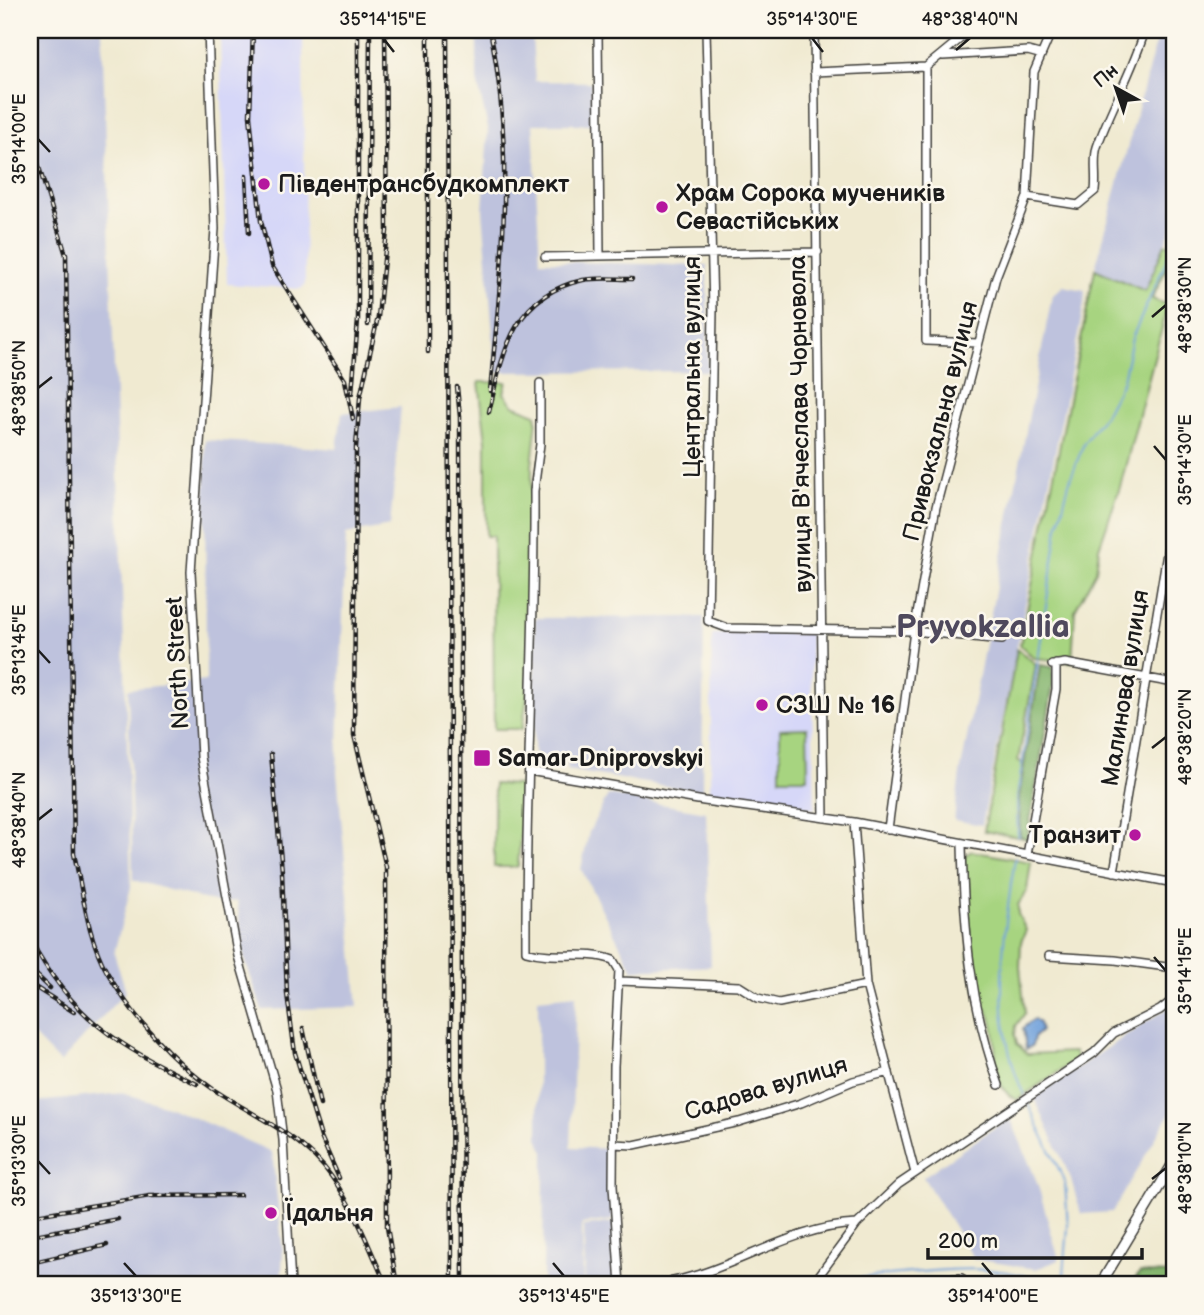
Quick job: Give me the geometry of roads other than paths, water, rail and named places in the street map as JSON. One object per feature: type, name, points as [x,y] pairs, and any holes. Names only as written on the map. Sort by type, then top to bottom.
[{"type":"main road","points":[[1100,1285],[1174,1162]]},
{"type":"street","name":"North Street","points":[[208,30],[215,229],[191,572],[201,757],[237,956],[277,1090],[283,1140],[291,1285]]},
{"type":"street","points":[[598,30],[600,256]]},
{"type":"street","name":"Центральна вулиця","points":[[706,30],[712,253],[708,621],[727,628],[822,627]]},
{"type":"street","name":"вулиця В'ячеслава Чорновола","points":[[814,30],[824,818]]},
{"type":"street","points":[[814,72],[926,67],[943,56],[971,30]]},
{"type":"street","name":"Привокзальна вулиця","points":[[888,830],[914,631],[936,507],[996,277],[1027,197],[1034,72],[1052,30]]},
{"type":"street","points":[[1027,197],[1078,205],[1096,191],[1096,151],[1138,54],[1145,30]]},
{"type":"street","points":[[943,56],[1028,51],[1040,54]]},
{"type":"street","points":[[926,67],[926,341],[978,343]]},
{"type":"street","points":[[545,257],[818,252]]},
{"type":"street","points":[[540,383],[540,444],[534,491],[524,892],[526,951],[552,955],[597,954],[613,960],[620,981],[614,1066],[613,1144],[620,1285]]},
{"type":"street","name":"Малинова вулиця","points":[[1114,872],[1174,511]]},
{"type":"street","points":[[822,627],[914,631],[1002,640]]},
{"type":"street","points":[[1029,855],[1056,689],[1054,664],[1065,663],[1174,683]]},
{"type":"street","points":[[529,771],[854,822],[962,845],[1174,883]]},
{"type":"street","points":[[854,822],[866,985],[915,1173]]},
{"type":"street","points":[[962,845],[968,968],[987,1053],[999,1085]]},
{"type":"street","points":[[1049,956],[1115,960],[1174,968]]},
{"type":"street","points":[[620,981],[739,986],[758,998],[779,1003],[866,985]]},
{"type":"street","points":[[812,1285],[857,1224],[915,1173],[1033,1096],[1094,1053],[1114,1033],[1160,1010],[1174,999]]},
{"type":"street","name":"Садова вулиця","points":[[613,1144],[634,1145],[738,1122],[801,1103],[853,1081],[889,1072]]},
{"type":"street","points":[[641,1285],[655,1285],[719,1269],[781,1240],[823,1227],[857,1224]]},
{"type":"street","points":[[865,1285],[961,1278],[962,1285]]},
{"type":"water","points":[[1034,1019],[1039,1023],[1041,1031],[1034,1037],[1032,1046],[1026,1049],[1023,1028]]},
{"type":"waterway","points":[[1018,837],[1017,798],[1058,527],[1069,483],[1084,443],[1107,411],[1123,380],[1132,338],[1172,248]]},
{"type":"waterway","points":[[1015,858],[1003,949],[1003,1009],[1014,1068],[1025,1097]]},
{"type":"waterway","points":[[1027,1102],[1065,1182],[1068,1227],[1063,1285]]},
{"type":"waterway","points":[[834,1285],[842,1280],[975,1269],[1025,1276],[1044,1285]]},
{"type":"railway","points":[[253,30],[250,116],[261,221],[272,266],[345,380],[353,419]]},
{"type":"railway","points":[[352,393],[358,320],[358,30]]},
{"type":"railway","points":[[368,325],[370,30]]},
{"type":"railway","points":[[385,30],[387,231],[378,317],[360,398],[356,447],[354,735],[386,867],[387,1227],[397,1285]]},
{"type":"railway","points":[[428,30],[428,352]]},
{"type":"railway","points":[[447,30],[452,1285]]},
{"type":"railway","points":[[490,30],[502,119],[504,210],[490,391]]},
{"type":"railway","points":[[30,138],[66,255],[74,854],[95,944],[107,972],[128,1005],[182,1065],[213,1089],[276,1127],[306,1149],[331,1176],[362,1229],[386,1285]]},
{"type":"railway","points":[[246,176],[249,233]]},
{"type":"railway","points":[[489,412],[506,348],[526,313],[541,299],[559,288],[583,280],[632,279]]},
{"type":"railway","points":[[457,387],[460,417],[463,1285]]},
{"type":"railway","points":[[271,754],[282,871],[287,994],[295,1053],[321,1137],[339,1178]]},
{"type":"railway","points":[[30,939],[46,966],[80,1010],[143,1056],[197,1084]]},
{"type":"railway","points":[[30,969],[50,988]]},
{"type":"railway","points":[[30,984],[74,1012]]},
{"type":"railway","points":[[303,1028],[320,1105]]},
{"type":"railway","points":[[30,1216],[150,1196],[240,1195]]},
{"type":"railway","points":[[30,1236],[118,1219]]},
{"type":"railway","points":[[30,1263],[107,1245]]},
{"type":"place","name":"Південтрансбудкомплект","points":[[264,184]]},
{"type":"place","name":"Храм Сорока мучеників Севастійських","points":[[662,207]]},
{"type":"place","name":"СЗШ № 16","points":[[762,705]]},
{"type":"place","name":"Samar-Dniprovskyi","points":[[482,758]]},
{"type":"place","name":"Транзит","points":[[1135,835]]},
{"type":"place","name":"Їдальня","points":[[271,1213]]},
{"type":"district","name":"Pryvokzallia","points":[[983,626]]}]
